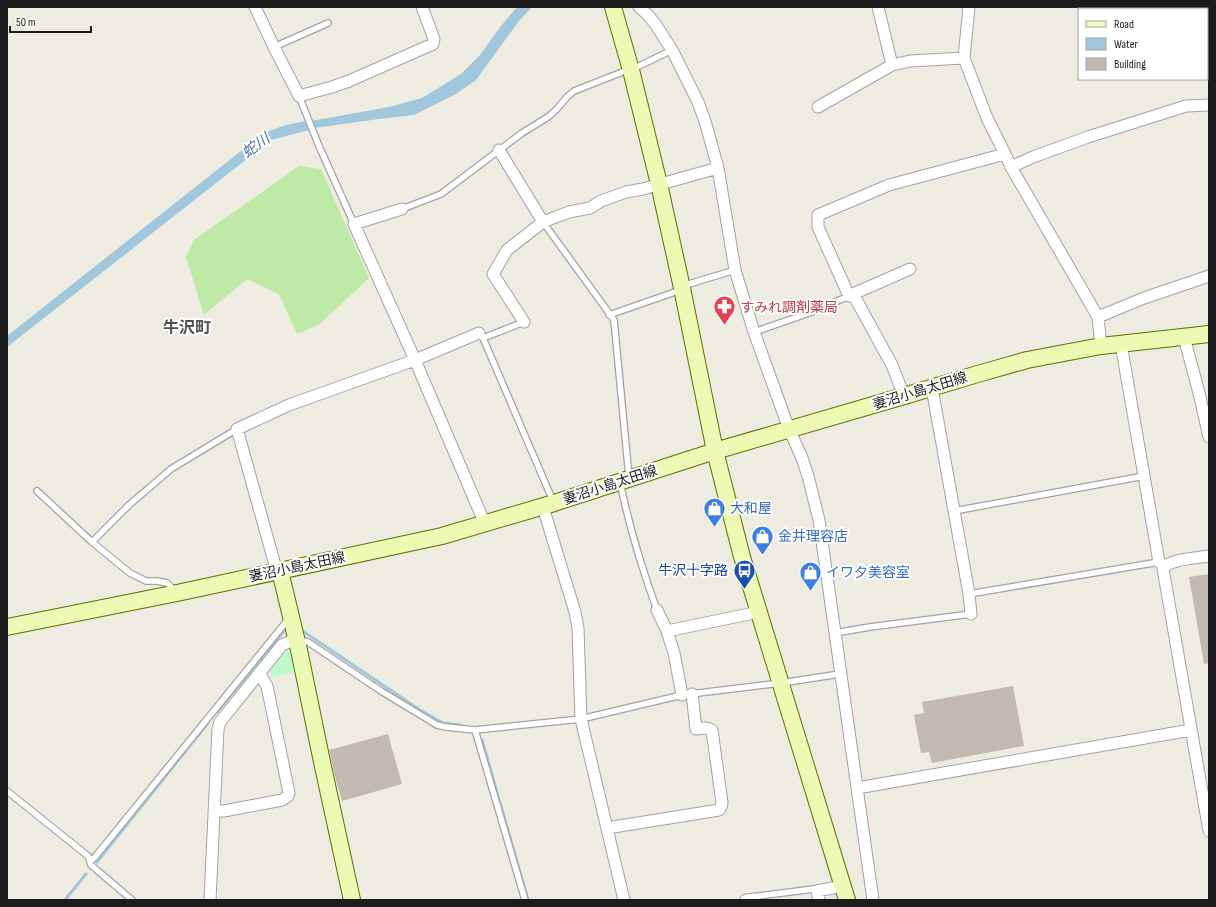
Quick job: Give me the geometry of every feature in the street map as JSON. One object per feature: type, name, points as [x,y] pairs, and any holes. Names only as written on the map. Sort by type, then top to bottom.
[{"type":"main road","points":[[613,7],[631,70],[659,184],[682,288],[715,452],[742,557],[845,893]]},
{"type":"main road","name":"妻沼小島太田線","points":[[7,627],[177,594],[442,536],[548,505],[789,429],[1027,360],[1101,346],[1209,334]]},
{"type":"main road","points":[[280,571],[293,620],[352,900],[349,900]]},
{"type":"street","points":[[256,7],[300,101],[433,44],[434,39],[422,7]]},
{"type":"street","points":[[639,7],[656,25],[672,50],[698,102],[710,137],[718,168],[736,270],[754,332],[789,429],[802,458],[814,496],[819,520],[873,900]]},
{"type":"street","points":[[878,7],[892,65]]},
{"type":"street","points":[[969,7],[964,58],[987,118],[1011,167],[1098,317],[1101,346]]},
{"type":"street","points":[[818,107],[892,65],[910,61],[964,58]]},
{"type":"street","points":[[1011,167],[1033,157],[1088,137],[1186,106],[1209,105]]},
{"type":"street","points":[[499,150],[543,222]]},
{"type":"street","points":[[904,396],[892,365],[851,295],[818,226],[818,214],[890,185],[1005,154]]},
{"type":"street","points":[[524,322],[493,274],[507,250],[543,222],[569,212],[590,208],[601,201],[616,195],[718,168]]},
{"type":"street","points":[[402,209],[354,224],[486,524]]},
{"type":"street","points":[[851,295],[910,269]]},
{"type":"street","points":[[1098,317],[1144,298],[1209,276]]},
{"type":"street","points":[[280,571],[275,565],[237,429],[289,405],[481,336]]},
{"type":"street","points":[[1184,336],[1209,437]]},
{"type":"street","points":[[1121,344],[1144,476],[1163,569],[1209,831]]},
{"type":"street","points":[[932,388],[969,594],[971,614]]},
{"type":"street","points":[[548,505],[578,628],[581,719],[624,900]]},
{"type":"street","points":[[1162,564],[1209,556]]},
{"type":"street","points":[[607,828],[719,810],[721,808],[722,803],[712,730],[709,728],[696,729],[667,631],[657,610]]},
{"type":"street","points":[[667,631],[759,612]]},
{"type":"street","points":[[210,900],[218,729],[220,722],[282,645],[297,639]]},
{"type":"street","points":[[214,811],[282,800],[288,796],[289,793],[267,686],[259,673]]},
{"type":"street","points":[[857,788],[1191,730]]},
{"type":"street","points":[[818,896],[845,893]]},
{"type":"lane","points":[[274,47],[328,23]]},
{"type":"lane","points":[[402,209],[441,194],[522,133],[556,110],[574,91],[631,70],[672,50]]},
{"type":"lane","points":[[300,101],[354,224]]},
{"type":"lane","points":[[543,222],[614,320],[627,514],[657,610]]},
{"type":"lane","points":[[610,315],[675,292],[689,284],[736,270]]},
{"type":"lane","points":[[754,332],[812,312],[851,295]]},
{"type":"lane","points":[[524,322],[481,336],[548,505]]},
{"type":"lane","points":[[92,542],[129,504],[171,469],[237,429]]},
{"type":"lane","points":[[953,511],[1144,476]]},
{"type":"lane","points":[[37,491],[92,542],[130,573],[146,581],[167,583],[177,594]]},
{"type":"lane","points":[[969,594],[1162,564]]},
{"type":"lane","points":[[835,634],[870,627],[971,614]]},
{"type":"lane","points":[[90,861],[286,622],[293,620]]},
{"type":"lane","points":[[297,639],[308,642],[437,725],[475,730],[581,719],[687,695],[840,674]]},
{"type":"lane","points":[[475,730],[524,900]]},
{"type":"lane","points":[[7,791],[88,856],[92,865],[132,900]]},
{"type":"lane","points":[[750,900],[758,896],[814,889],[818,896]]},
{"type":"green space","points":[[299,166],[321,169],[369,278],[320,324],[297,334],[279,294],[247,279],[204,315],[186,257],[194,240]]},
{"type":"green space","points":[[283,649],[290,652],[294,672],[271,678],[270,669]]},
{"type":"water","points":[[517,7],[532,7],[519,21],[476,80],[456,94],[414,115],[314,128],[311,121],[389,107],[422,98],[461,74],[480,55]]},
{"type":"water","name":"蛇川","points":[[306,121],[309,130],[271,140],[7,347],[7,336],[246,147],[266,132],[286,125]]},
{"type":"building","points":[[1209,574],[1209,663],[1204,664],[1189,577]]},
{"type":"building","points":[[1013,686],[1024,746],[932,763],[929,752],[921,753],[914,715],[924,713],[922,702]]},
{"type":"building","points":[[388,734],[402,784],[342,801],[329,750]]},
{"type":"waterway","points":[[217,712],[287,628]]},
{"type":"waterway","points":[[304,632],[420,710],[443,723],[460,725]]},
{"type":"waterway","points":[[97,862],[208,723]]},
{"type":"waterway","points":[[482,740],[528,900]]},
{"type":"waterway","points":[[65,900],[86,874]]},
{"type":"place","name":"すみれ調剤薬局","points":[[724,326]]},
{"type":"place","name":"大和屋","points":[[715,528]]},
{"type":"place","name":"金井理容店","points":[[763,556]]},
{"type":"place","name":"牛沢十字路","points":[[744,590]]},
{"type":"place","name":"イワ夕美容室","points":[[811,592]]},
{"type":"district","name":"牛沢町","points":[[187,328]]}]
